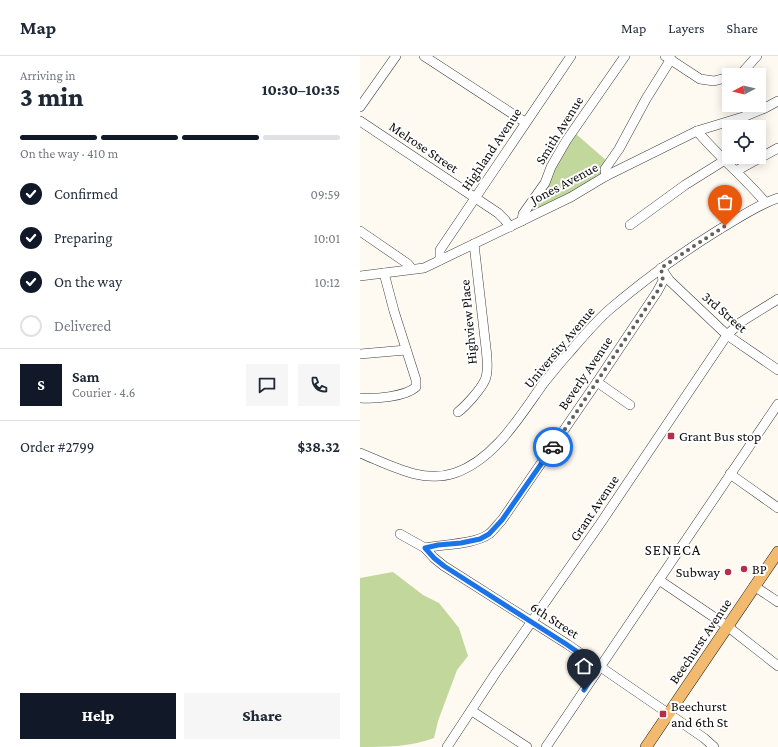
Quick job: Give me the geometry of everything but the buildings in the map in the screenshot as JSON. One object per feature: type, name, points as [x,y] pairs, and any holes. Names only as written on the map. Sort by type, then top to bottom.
[{"type":"main road","name":"Beechurst Avenue","points":[[646,747],[778,552]]},
{"type":"street","points":[[360,107],[396,56]]},
{"type":"street","points":[[424,56],[525,122]]},
{"type":"street","name":"Highland Avenue","points":[[440,260],[440,250],[571,56]]},
{"type":"street","name":"Smith Avenue","points":[[522,221],[523,214],[545,183],[551,166],[566,141],[625,56]]},
{"type":"street","points":[[746,68],[757,56]]},
{"type":"street","points":[[606,176],[605,169],[619,149],[668,58],[700,79],[714,81],[722,79]]},
{"type":"street","name":"Jones Avenue","points":[[360,276],[424,268],[571,197],[606,176],[697,131],[743,117],[778,101]]},
{"type":"street","name":"Melrose Street","points":[[360,121],[475,198],[505,220],[510,227]]},
{"type":"street","points":[[697,131],[722,158]]},
{"type":"street","points":[[736,172],[778,148]]},
{"type":"street","points":[[630,225],[722,161]]},
{"type":"street","points":[[728,164],[765,202]]},
{"type":"street","name":"University Avenue","points":[[360,453],[403,471],[420,476],[439,477],[455,473],[474,464],[500,441],[518,420],[544,383],[567,355],[609,310],[661,268],[694,246],[765,202],[778,198]]},
{"type":"street","points":[[360,230],[408,264],[412,270]]},
{"type":"street","name":"Highview Place","points":[[458,412],[465,407],[485,380],[487,365],[474,244]]},
{"type":"street","name":"3rd Street","points":[[661,268],[670,281],[727,335],[778,370]]},
{"type":"street","name":"Beverly Avenue","points":[[425,548],[480,539],[489,534],[502,520],[597,382],[663,281],[661,268]]},
{"type":"street","points":[[360,398],[371,398],[404,393],[412,391],[416,387],[416,380],[384,273]]},
{"type":"street","name":"Grant Avenue","points":[[447,747],[727,335],[741,322],[778,299]]},
{"type":"street","points":[[360,354],[406,350]]},
{"type":"street","points":[[597,382],[630,405]]},
{"type":"street","points":[[546,747],[778,404]]},
{"type":"street","points":[[730,474],[778,508]]},
{"type":"street","name":"6th Street","points":[[400,534],[425,548],[444,566],[566,644],[704,738],[714,747]]},
{"type":"street","points":[[659,580],[727,626],[778,666]]},
{"type":"street","points":[[754,586],[778,602]]},
{"type":"street","points":[[472,711],[527,747]]},
{"type":"green space","points":[[576,134],[607,161],[603,174],[576,191],[537,210],[530,208]]},
{"type":"green space","points":[[393,572],[423,595],[439,603],[459,628],[468,656],[457,670],[438,721],[434,738],[407,745],[360,747],[360,578]]},
{"type":"way so far","points":[[553,447],[657,292],[663,281],[661,268],[725,226]]},
{"type":"place","name":"Grant Bus stop","points":[[671,436]]},
{"type":"place","name":"BP","points":[[744,569]]},
{"type":"place","name":"Subway","points":[[728,572]]},
{"type":"place","name":"Beechurst and 6th St","points":[[663,714]]},
{"type":"district","name":"SENECA","points":[[673,550]]},
{"type":"route","points":[[553,447],[502,520],[489,534],[480,539],[425,548],[444,566],[499,600],[599,667],[584,690]]}]
